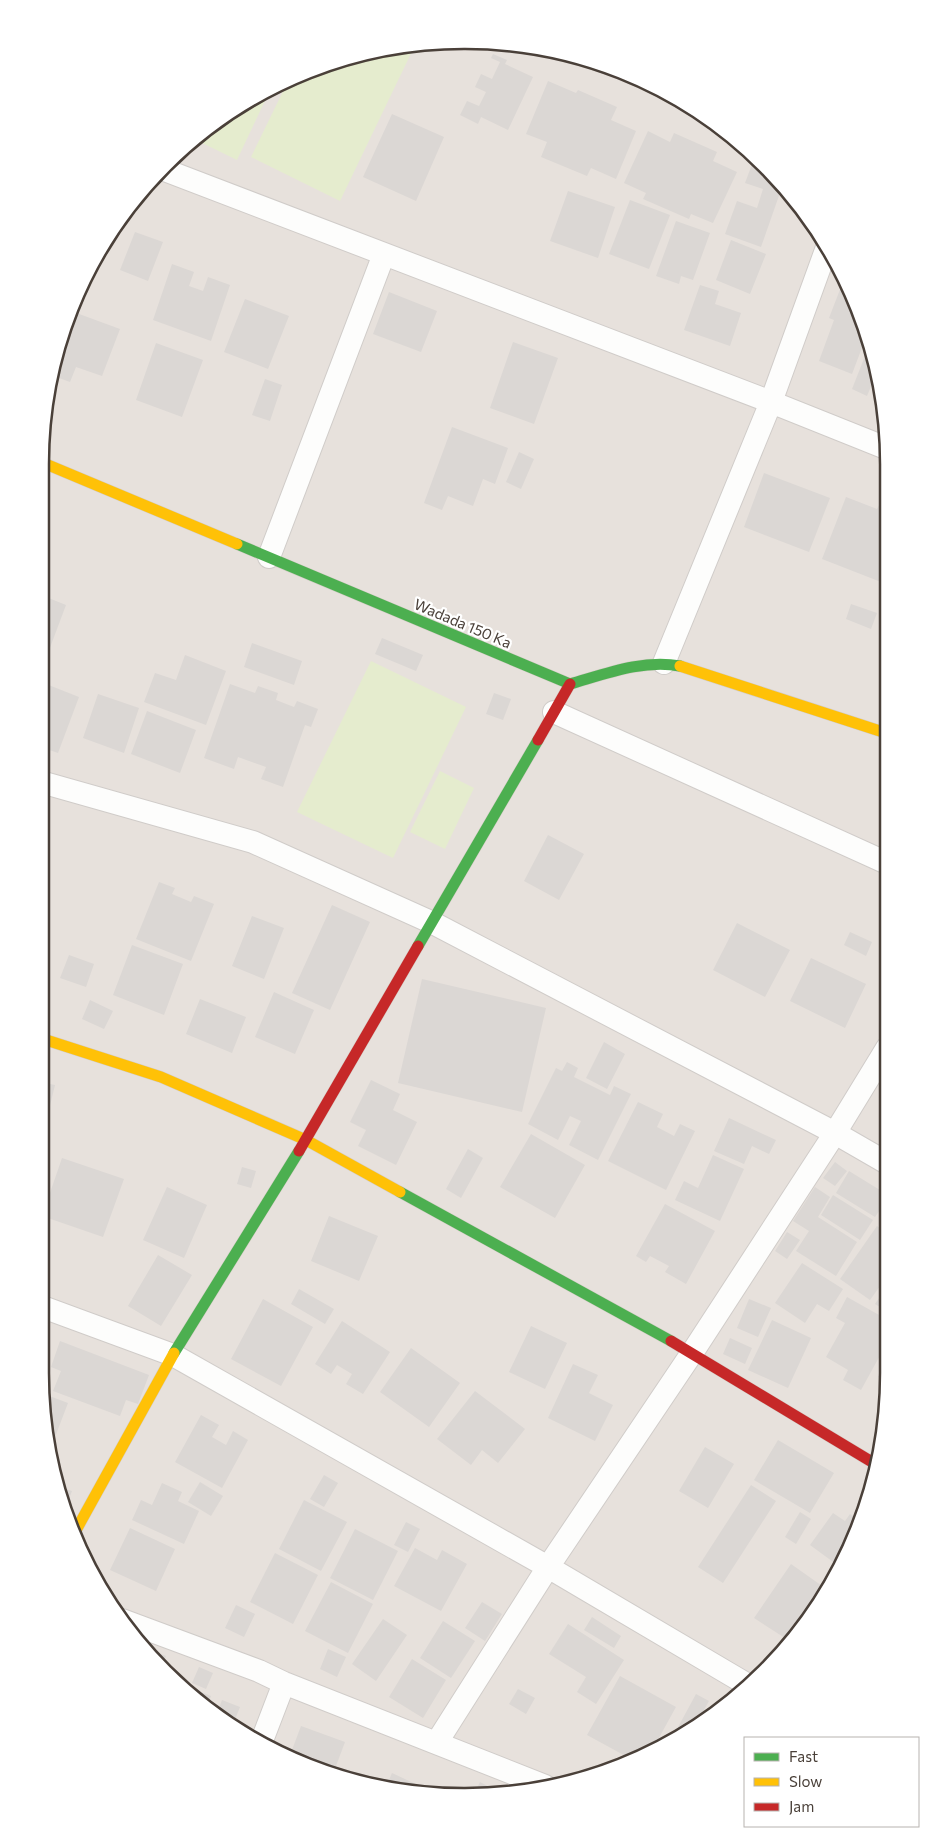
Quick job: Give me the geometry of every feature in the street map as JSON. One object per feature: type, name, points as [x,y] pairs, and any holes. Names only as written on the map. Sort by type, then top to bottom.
[{"type":"street","points":[[170,172],[879,445]]},
{"type":"street","points":[[269,557],[384,254]]},
{"type":"street","points":[[664,663],[771,402],[824,255]]},
{"type":"street","name":"Wadada 150 Ka","points":[[49,465],[570,684]]},
{"type":"street","points":[[78,1526],[173,1355],[306,1140],[570,684],[623,669],[664,663],[685,667],[880,731]]},
{"type":"street","points":[[554,712],[880,860]]},
{"type":"street","points":[[49,784],[253,842],[433,923],[835,1133],[880,1158]]},
{"type":"street","points":[[49,1041],[161,1077],[306,1140],[692,1353],[870,1462]]},
{"type":"street","points":[[437,1742],[548,1567],[692,1353],[835,1133],[880,1059]]},
{"type":"street","points":[[49,1309],[173,1355],[548,1567],[742,1682]]},
{"type":"street","points":[[134,1625],[437,1742],[534,1782]]},
{"type":"street","points":[[264,1736],[284,1683]]},
{"type":"shaded area","points":[[464,49],[519,52],[546,57],[572,63],[624,80],[672,104],[718,135],[739,152],[777,190],[794,211],[825,257],[849,305],[866,357],[877,410],[880,464],[880,1372],[877,1427],[872,1454],[866,1480],[849,1532],[825,1580],[794,1626],[777,1647],[739,1685],[718,1702],[672,1733],[624,1757],[572,1774],[546,1780],[492,1787],[464,1788],[410,1785],[357,1774],[331,1766],[305,1757],[257,1733],[211,1702],[190,1685],[152,1647],[135,1626],[104,1580],[80,1532],[63,1480],[52,1427],[49,1372],[49,464],[52,410],[57,383],[63,357],[80,305],[104,257],[135,211],[152,190],[190,152],[211,135],[257,104],[305,80],[357,63],[383,57],[410,52]]},
{"type":"green space","points":[[412,52],[340,201],[251,157],[283,91],[305,80],[357,63]]},
{"type":"green space","points":[[265,100],[237,160],[202,143],[234,119]]},
{"type":"green space","points":[[371,661],[466,707],[393,858],[297,812]]},
{"type":"green space","points":[[440,771],[474,788],[445,849],[410,832]]},
{"type":"building","points":[[493,54],[507,60],[505,64],[533,77],[508,130],[481,117],[478,124],[460,115],[467,101],[479,106],[486,92],[475,87],[481,74],[492,79],[500,62],[491,58]]},
{"type":"building","points":[[548,81],[576,93],[578,90],[617,107],[611,120],[636,131],[616,179],[591,168],[587,176],[541,157],[547,142],[526,134]]},
{"type":"building","points":[[392,114],[444,137],[416,201],[363,177]]},
{"type":"building","points":[[648,131],[670,142],[674,133],[717,152],[713,161],[737,172],[713,223],[691,214],[689,219],[643,199],[646,193],[624,183]]},
{"type":"building","points":[[752,165],[780,193],[761,247],[725,234],[737,201],[757,208],[763,189],[745,183]]},
{"type":"building","points":[[568,191],[615,207],[598,258],[550,241]]},
{"type":"building","points":[[630,200],[670,215],[649,269],[609,254]]},
{"type":"building","points":[[676,221],[710,233],[693,280],[681,276],[679,284],[656,276]]},
{"type":"building","points":[[135,232],[163,242],[148,281],[120,270]]},
{"type":"building","points":[[731,240],[766,254],[750,294],[716,280]]},
{"type":"building","points":[[172,264],[194,272],[189,286],[203,291],[208,277],[230,285],[211,341],[153,320]]},
{"type":"building","points":[[700,285],[719,291],[715,304],[741,313],[730,346],[684,330]]},
{"type":"building","points":[[841,288],[849,305],[863,346],[852,374],[819,361],[834,320],[829,318]]},
{"type":"building","points":[[389,292],[437,311],[421,352],[373,334]]},
{"type":"building","points":[[245,299],[289,316],[268,369],[224,352]]},
{"type":"building","points":[[77,313],[120,329],[102,376],[76,367],[70,382],[58,378]]},
{"type":"building","points":[[513,342],[558,358],[534,424],[490,408]]},
{"type":"building","points":[[156,343],[203,360],[182,417],[136,400]]},
{"type":"building","points":[[865,355],[872,384],[867,396],[852,389]]},
{"type":"building","points":[[265,379],[282,385],[270,421],[252,415]]},
{"type":"building","points":[[452,427],[508,448],[495,484],[483,479],[473,506],[448,496],[442,510],[424,503]]},
{"type":"building","points":[[519,452],[534,459],[521,489],[506,482]]},
{"type":"building","points":[[764,473],[830,498],[809,552],[744,527]]},
{"type":"building","points":[[846,497],[877,509],[880,503],[880,582],[822,559]]},
{"type":"building","points":[[49,598],[66,605],[49,650]]},
{"type":"building","points":[[851,604],[877,613],[871,629],[846,619]]},
{"type":"building","points":[[382,638],[423,655],[416,671],[375,654]]},
{"type":"building","points":[[252,643],[302,661],[294,685],[244,667]]},
{"type":"building","points":[[185,655],[226,671],[206,725],[144,702],[155,673],[176,680]]},
{"type":"building","points":[[230,684],[255,693],[258,686],[278,693],[276,700],[294,707],[297,701],[318,709],[311,727],[305,725],[283,787],[261,779],[266,767],[238,757],[234,769],[204,758]]},
{"type":"building","points":[[49,685],[79,697],[58,753],[49,750]]},
{"type":"building","points":[[494,693],[511,699],[503,720],[486,714]]},
{"type":"building","points":[[98,694],[139,708],[124,753],[83,738]]},
{"type":"building","points":[[147,711],[196,730],[180,773],[131,754]]},
{"type":"building","points":[[548,835],[584,854],[559,900],[524,881]]},
{"type":"building","points":[[159,882],[175,888],[172,894],[191,902],[194,896],[214,904],[191,961],[136,939]]},
{"type":"building","points":[[332,905],[370,922],[330,1010],[292,993]]},
{"type":"building","points":[[252,916],[284,928],[264,979],[232,966]]},
{"type":"building","points":[[737,923],[790,950],[765,997],[713,970]]},
{"type":"building","points":[[850,932],[872,942],[866,956],[844,945]]},
{"type":"building","points":[[132,945],[183,964],[164,1015],[113,995]]},
{"type":"building","points":[[69,955],[94,964],[86,987],[60,978]]},
{"type":"building","points":[[811,958],[866,984],[845,1028],[790,1001]]},
{"type":"building","points":[[422,979],[546,1008],[522,1112],[398,1083]]},
{"type":"building","points":[[274,992],[314,1010],[295,1054],[255,1037]]},
{"type":"building","points":[[200,999],[246,1017],[232,1053],[186,1034]]},
{"type":"building","points":[[90,1000],[113,1011],[104,1029],[82,1019]]},
{"type":"building","points":[[604,1042],[625,1054],[607,1089],[586,1078]]},
{"type":"building","points":[[567,1062],[578,1068],[574,1077],[610,1095],[614,1086],[631,1094],[598,1160],[569,1145],[581,1121],[570,1116],[558,1140],[528,1124],[556,1068],[562,1071]]},
{"type":"building","points":[[371,1080],[400,1094],[393,1110],[417,1122],[396,1165],[358,1146],[366,1130],[350,1122]]},
{"type":"building","points":[[49,1084],[55,1085],[49,1109]]},
{"type":"building","points":[[638,1102],[663,1114],[657,1127],[674,1136],[680,1124],[695,1131],[666,1190],[608,1161]]},
{"type":"building","points":[[729,1118],[776,1140],[769,1154],[752,1146],[744,1164],[714,1151]]},
{"type":"building","points":[[531,1134],[585,1165],[555,1218],[500,1187]]},
{"type":"building","points":[[468,1149],[483,1158],[461,1198],[446,1189]]},
{"type":"building","points":[[713,1155],[744,1169],[720,1221],[675,1200],[684,1181],[698,1188]]},
{"type":"building","points":[[62,1158],[124,1179],[103,1237],[49,1218],[49,1196]]},
{"type":"building","points":[[835,1162],[847,1171],[835,1186],[823,1178]]},
{"type":"building","points":[[242,1167],[256,1171],[251,1188],[237,1184]]},
{"type":"building","points":[[849,1171],[880,1190],[880,1210],[875,1217],[836,1193]]},
{"type":"building","points":[[167,1187],[207,1205],[184,1258],[143,1240]]},
{"type":"building","points":[[815,1187],[830,1197],[818,1217],[857,1242],[836,1276],[796,1251],[809,1231],[793,1221]]},
{"type":"building","points":[[833,1195],[873,1220],[860,1240],[821,1215]]},
{"type":"building","points":[[665,1204],[715,1231],[686,1284],[665,1272],[669,1266],[650,1256],[646,1262],[636,1256]]},
{"type":"building","points":[[329,1216],[378,1236],[359,1281],[311,1261]]},
{"type":"building","points":[[877,1226],[880,1228],[880,1286],[870,1300],[840,1279]]},
{"type":"building","points":[[787,1232],[800,1240],[787,1259],[775,1251]]},
{"type":"building","points":[[158,1255],[192,1275],[161,1326],[128,1306]]},
{"type":"building","points":[[802,1263],[843,1289],[829,1311],[817,1304],[805,1323],[775,1303]]},
{"type":"building","points":[[299,1289],[334,1309],[325,1324],[291,1304]]},
{"type":"building","points":[[847,1297],[880,1316],[880,1356],[861,1390],[843,1380],[848,1370],[826,1357],[845,1323],[836,1318]]},
{"type":"building","points":[[880,1297],[880,1307],[875,1304]]},
{"type":"building","points":[[263,1299],[313,1327],[281,1386],[231,1359]]},
{"type":"building","points":[[749,1299],[771,1308],[758,1337],[737,1328]]},
{"type":"building","points":[[772,1320],[811,1338],[788,1388],[748,1370]]},
{"type":"building","points":[[342,1321],[390,1352],[363,1394],[346,1384],[352,1374],[337,1365],[331,1374],[315,1364]]},
{"type":"building","points":[[531,1326],[567,1343],[545,1389],[509,1372]]},
{"type":"building","points":[[730,1338],[752,1348],[745,1364],[723,1354]]},
{"type":"building","points":[[60,1341],[149,1375],[138,1404],[126,1400],[120,1416],[53,1391],[61,1371],[51,1367]]},
{"type":"building","points":[[411,1348],[460,1383],[429,1427],[380,1392]]},
{"type":"building","points":[[573,1364],[598,1375],[589,1393],[613,1405],[595,1441],[548,1418]]},
{"type":"building","points":[[475,1391],[525,1429],[498,1463],[482,1450],[471,1465],[437,1439]]},
{"type":"building","points":[[50,1396],[68,1403],[54,1439]]},
{"type":"building","points":[[201,1415],[219,1425],[212,1437],[226,1445],[233,1431],[248,1440],[222,1488],[175,1462]]},
{"type":"building","points":[[778,1440],[834,1473],[810,1513],[754,1480]]},
{"type":"building","points":[[705,1447],[734,1464],[708,1508],[679,1491]]},
{"type":"building","points":[[324,1475],[338,1483],[324,1507],[310,1499]]},
{"type":"building","points":[[200,1482],[223,1496],[211,1516],[188,1502]]},
{"type":"building","points":[[162,1483],[182,1492],[178,1501],[199,1511],[184,1544],[132,1520],[141,1500],[152,1505]]},
{"type":"building","points":[[751,1485],[776,1501],[723,1583],[698,1567]]},
{"type":"building","points":[[66,1489],[72,1491],[69,1499]]},
{"type":"building","points":[[304,1500],[347,1522],[321,1571],[279,1549]]},
{"type":"building","points":[[800,1512],[811,1519],[796,1544],[785,1537]]},
{"type":"building","points":[[833,1513],[845,1521],[850,1514],[854,1517],[834,1562],[810,1545]]},
{"type":"building","points":[[406,1522],[420,1529],[408,1552],[394,1545]]},
{"type":"building","points":[[130,1528],[175,1549],[156,1591],[110,1570]]},
{"type":"building","points":[[355,1529],[398,1551],[373,1600],[330,1578]]},
{"type":"building","points":[[415,1548],[437,1560],[442,1550],[467,1564],[441,1611],[394,1586]]},
{"type":"building","points":[[275,1553],[318,1575],[293,1624],[250,1602]]},
{"type":"building","points":[[791,1564],[821,1585],[784,1638],[754,1618]]},
{"type":"building","points":[[331,1582],[373,1604],[348,1653],[305,1631]]},
{"type":"building","points":[[482,1602],[502,1614],[485,1641],[465,1628]]},
{"type":"building","points":[[236,1605],[255,1614],[244,1637],[225,1628]]},
{"type":"building","points":[[592,1617],[621,1636],[614,1648],[584,1630]]},
{"type":"building","points":[[383,1619],[407,1635],[376,1681],[352,1664]]},
{"type":"building","points":[[443,1621],[475,1641],[451,1678],[420,1658]]},
{"type":"building","points":[[568,1624],[624,1660],[596,1704],[577,1692],[586,1677],[549,1654]]},
{"type":"building","points":[[328,1649],[346,1657],[337,1677],[320,1669]]},
{"type":"building","points":[[158,1653],[166,1656],[165,1660]]},
{"type":"building","points":[[412,1659],[446,1680],[423,1718],[389,1697]]},
{"type":"building","points":[[199,1667],[213,1673],[206,1689],[192,1683]]},
{"type":"building","points":[[620,1676],[676,1707],[658,1740],[626,1756],[587,1735]]},
{"type":"building","points":[[518,1689],[535,1698],[526,1714],[509,1704]]},
{"type":"building","points":[[196,1690],[211,1696],[209,1701]]},
{"type":"building","points":[[696,1694],[709,1701],[703,1713],[676,1730]]},
{"type":"building","points":[[222,1700],[240,1707],[235,1719],[219,1708]]},
{"type":"building","points":[[301,1726],[345,1742],[335,1767],[292,1750]]},
{"type":"building","points":[[392,1773],[419,1786],[410,1785],[388,1781]]},
{"type":"building","points":[[480,1782],[490,1787],[477,1788]]},
{"type":"traffic: fast","points":[[237,544],[570,684],[638,666],[652,664],[680,666]]},
{"type":"traffic: fast","points":[[418,946],[538,740]]},
{"type":"traffic: fast","points":[[174,1353],[299,1151]]},
{"type":"traffic: fast","points":[[400,1192],[671,1341]]},
{"type":"traffic: slow","points":[[49,465],[237,544]]},
{"type":"traffic: slow","points":[[680,666],[880,731]]},
{"type":"traffic: slow","points":[[49,1041],[161,1077],[306,1140],[400,1192]]},
{"type":"traffic: slow","points":[[78,1526],[174,1353]]},
{"type":"traffic: jam","points":[[538,740],[570,684]]},
{"type":"traffic: jam","points":[[299,1151],[418,946]]},
{"type":"traffic: jam","points":[[671,1341],[870,1461]]}]
